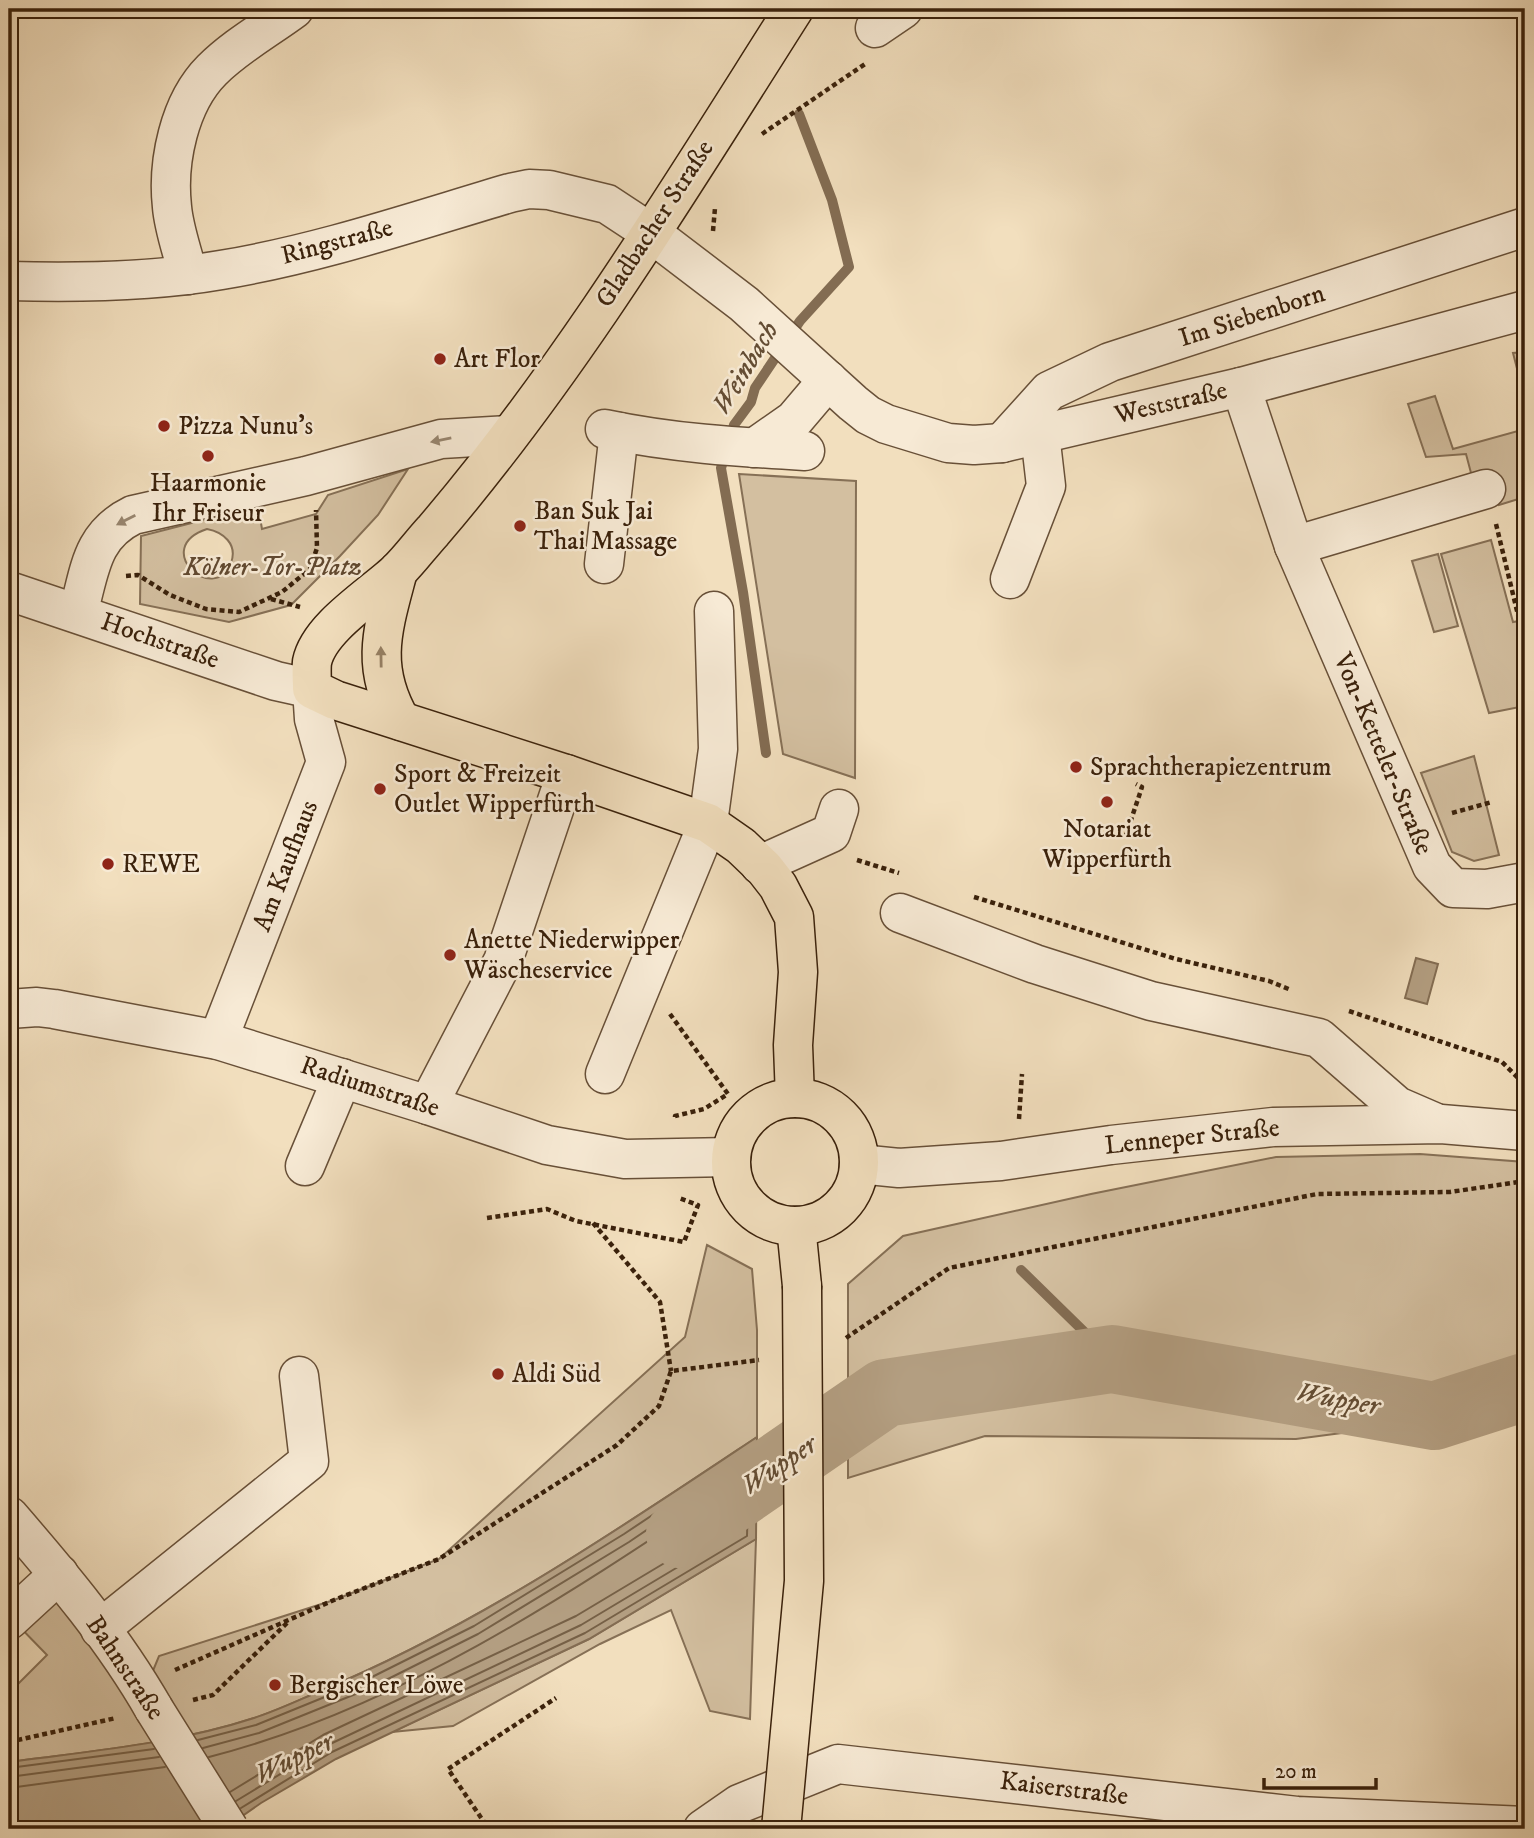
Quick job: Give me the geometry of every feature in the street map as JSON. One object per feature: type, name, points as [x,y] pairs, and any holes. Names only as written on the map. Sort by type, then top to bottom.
[{"type":"main road","name":"Gladbacher Straße","points":[[509,435],[651,233],[794,9]]},
{"type":"main road","points":[[509,435],[457,503],[398,571],[346,613],[325,640],[312,661],[312,689],[335,700],[708,823],[741,846],[778,886],[788,903],[796,932],[798,972],[793,1045],[795,1098]]},
{"type":"main road","points":[[398,571],[380,652],[387,694],[401,721]]},
{"type":"main road","points":[[795,1098],[816,1101],[834,1111],[848,1125],[857,1144],[859,1164],[853,1191],[845,1203],[823,1219],[796,1226],[779,1224],[762,1217],[738,1192],[732,1175],[732,1157],[737,1134],[752,1115],[772,1102],[795,1098]]},
{"type":"main road","points":[[781,1829],[804,1581],[802,1286],[796,1226]]},
{"type":"street","points":[[188,275],[172,210],[170,184],[173,159],[189,103],[200,83],[230,54],[294,9]]},
{"type":"street","name":"Ringstraße","points":[[9,281],[131,280],[188,275],[259,264],[529,189],[568,194],[607,204],[651,233]]},
{"type":"street","name":"Im Siebenborn","points":[[1002,443],[1049,391],[1110,362],[1525,227]]},
{"type":"street","name":"Weststraße","points":[[651,233],[771,327],[868,415],[907,432],[948,443],[1002,443],[1241,387],[1525,310]]},
{"type":"street","points":[[754,448],[794,420],[814,368]]},
{"type":"street","name":"Von-Ketteler-Straße","points":[[1241,387],[1294,546],[1432,866],[1452,888],[1487,889],[1525,881]]},
{"type":"street","points":[[604,564],[612,430],[695,444],[805,451]]},
{"type":"street","points":[[1010,579],[1046,486],[1041,434]]},
{"type":"street","points":[[83,597],[93,556],[105,534],[118,522],[133,515],[315,473],[441,439],[509,435]]},
{"type":"street","points":[[1294,546],[1486,489]]},
{"type":"street","name":"Hochstraße","points":[[9,591],[83,597],[276,681],[312,689]]},
{"type":"street","points":[[605,1074],[708,823],[718,749],[714,611]]},
{"type":"street","name":"Am Kaufhaus","points":[[218,1040],[326,762],[314,719],[312,689]]},
{"type":"street","points":[[428,1105],[503,961],[566,774]]},
{"type":"street","points":[[760,865],[831,833],[839,809]]},
{"type":"street","points":[[900,912],[1047,968],[1151,1001],[1319,1038],[1397,1106],[1441,1124]]},
{"type":"street","name":"Radiumstraße","points":[[37,998],[218,1040],[342,1077],[547,1145],[586,1154],[625,1159],[732,1157]]},
{"type":"street","points":[[305,1166],[342,1077]]},
{"type":"street","name":"Lenneper Straße","points":[[859,1164],[899,1168],[1001,1161],[1111,1145],[1272,1127],[1441,1124],[1525,1131]]},
{"type":"street","points":[[100,1629],[309,1461],[299,1376]]},
{"type":"street","name":"Bahnstraße","points":[[9,1516],[59,1573],[100,1629],[147,1696],[229,1829]]},
{"type":"street","points":[[9,1620],[59,1573]]},
{"type":"street","name":"Kaiserstraße","points":[[703,1829],[738,1804],[838,1763],[1331,1824],[1525,1826]]},
{"type":"path","points":[[760,135],[896,24]]},
{"type":"path","points":[[693,265],[712,235],[716,198]]},
{"type":"path","points":[[83,597],[138,575],[170,595],[206,609],[239,612],[270,599],[310,569],[317,548],[315,473]]},
{"type":"path","points":[[1486,489],[1518,615],[1525,613]]},
{"type":"path","points":[[270,599],[302,608]]},
{"type":"path","points":[[1125,838],[1142,787],[1136,784]]},
{"type":"path","points":[[854,859],[905,875]]},
{"type":"path","points":[[968,895],[1176,959],[1269,981],[1293,990]]},
{"type":"path","points":[[644,978],[728,1094]]},
{"type":"path","points":[[1341,1008],[1502,1062],[1525,1085]]},
{"type":"path","points":[[1018,1127],[1022,1074]]},
{"type":"path","points":[[846,1338],[949,1268],[1317,1194],[1450,1192],[1525,1181]]},
{"type":"path","points":[[487,1218],[547,1209],[576,1221],[684,1242],[694,1215]]},
{"type":"path","points":[[147,1696],[334,1600],[439,1559],[617,1445],[659,1406],[671,1371],[660,1302],[593,1223]]},
{"type":"path","points":[[671,1371],[760,1360]]},
{"type":"path","points":[[486,1825],[448,1769],[556,1698]]},
{"type":"green space","points":[[1525,352],[1525,400],[1513,353]]},
{"type":"green space","points":[[1435,396],[1453,449],[1525,429],[1525,497],[1499,505],[1494,486],[1475,488],[1466,454],[1426,457],[1408,404]]},
{"type":"green space","name":"Kölner-Tor-Platz","points":[[408,469],[378,515],[291,605],[229,622],[140,604],[141,536],[258,506],[262,529],[316,514],[328,495]],"holes":[[[207,529],[228,540],[233,556],[223,575],[212,578],[201,576],[191,569],[185,559],[184,548],[191,538]]]},
{"type":"green space","points":[[739,474],[856,481],[855,778],[783,754]]},
{"type":"green space","points":[[1491,540],[1513,622],[1525,620],[1525,706],[1489,713],[1441,554]]},
{"type":"green space","points":[[1438,554],[1458,626],[1434,632],[1412,561]]},
{"type":"green space","points":[[1474,756],[1499,855],[1474,861],[1452,852],[1421,773]]},
{"type":"green space","points":[[1420,1154],[1525,1162],[1525,1409],[1296,1439],[985,1436],[848,1478],[848,1284],[903,1236],[1091,1194],[1276,1157]]},
{"type":"green space","points":[[707,1245],[752,1269],[757,1330],[757,1437],[598,1542],[489,1608],[376,1666],[294,1702],[254,1718],[194,1734],[132,1746],[9,1762],[9,1693],[47,1655],[11,1618],[59,1574],[150,1678],[159,1656],[334,1600],[439,1559],[685,1337]]},
{"type":"green space","points":[[756,1539],[750,1719],[710,1711],[671,1610],[600,1644],[453,1726],[392,1732],[589,1639]]},
{"type":"water","points":[[1416,958],[1438,964],[1427,1004],[1405,998]]},
{"type":"water","points":[[757,1437],[756,1539],[589,1639],[336,1759],[261,1803],[228,1826],[186,1829],[9,1829],[9,1762],[132,1746],[194,1734],[254,1718],[294,1702],[376,1666],[489,1608],[598,1542]]},
{"type":"waterway","name":"Weinbach","points":[[766,753],[743,592],[721,468],[734,425],[751,402],[755,388],[800,321],[849,267],[832,200],[799,114]]},
{"type":"waterway","name":"Weinbach","points":[[1021,1270],[1112,1359]]},
{"type":"waterway","name":"Wupper","points":[[680,1534],[885,1393],[1112,1359],[1434,1416],[1525,1387]]},
{"type":"place","name":"Art Flor","points":[[440,359]]},
{"type":"place","name":"Pizza Nunu's","points":[[164,426]]},
{"type":"place","name":"Haarmonie Ihr Friseur","points":[[208,456]]},
{"type":"place","name":"Ban Suk Jai Thai Massage","points":[[520,526]]},
{"type":"place","name":"Sprachtherapiezentrum","points":[[1076,767]]},
{"type":"place","name":"Sport & Freizeit Outlet Wipperfürth","points":[[380,789]]},
{"type":"place","name":"Notariat Wipperfürth","points":[[1107,802]]},
{"type":"place","name":"REWE","points":[[108,864]]},
{"type":"place","name":"Anette Niederwipper Wäscheservice","points":[[450,955]]},
{"type":"place","name":"Aldi Süd","points":[[498,1374]]},
{"type":"place","name":"Bergischer Löwe","points":[[275,1685]]}]
